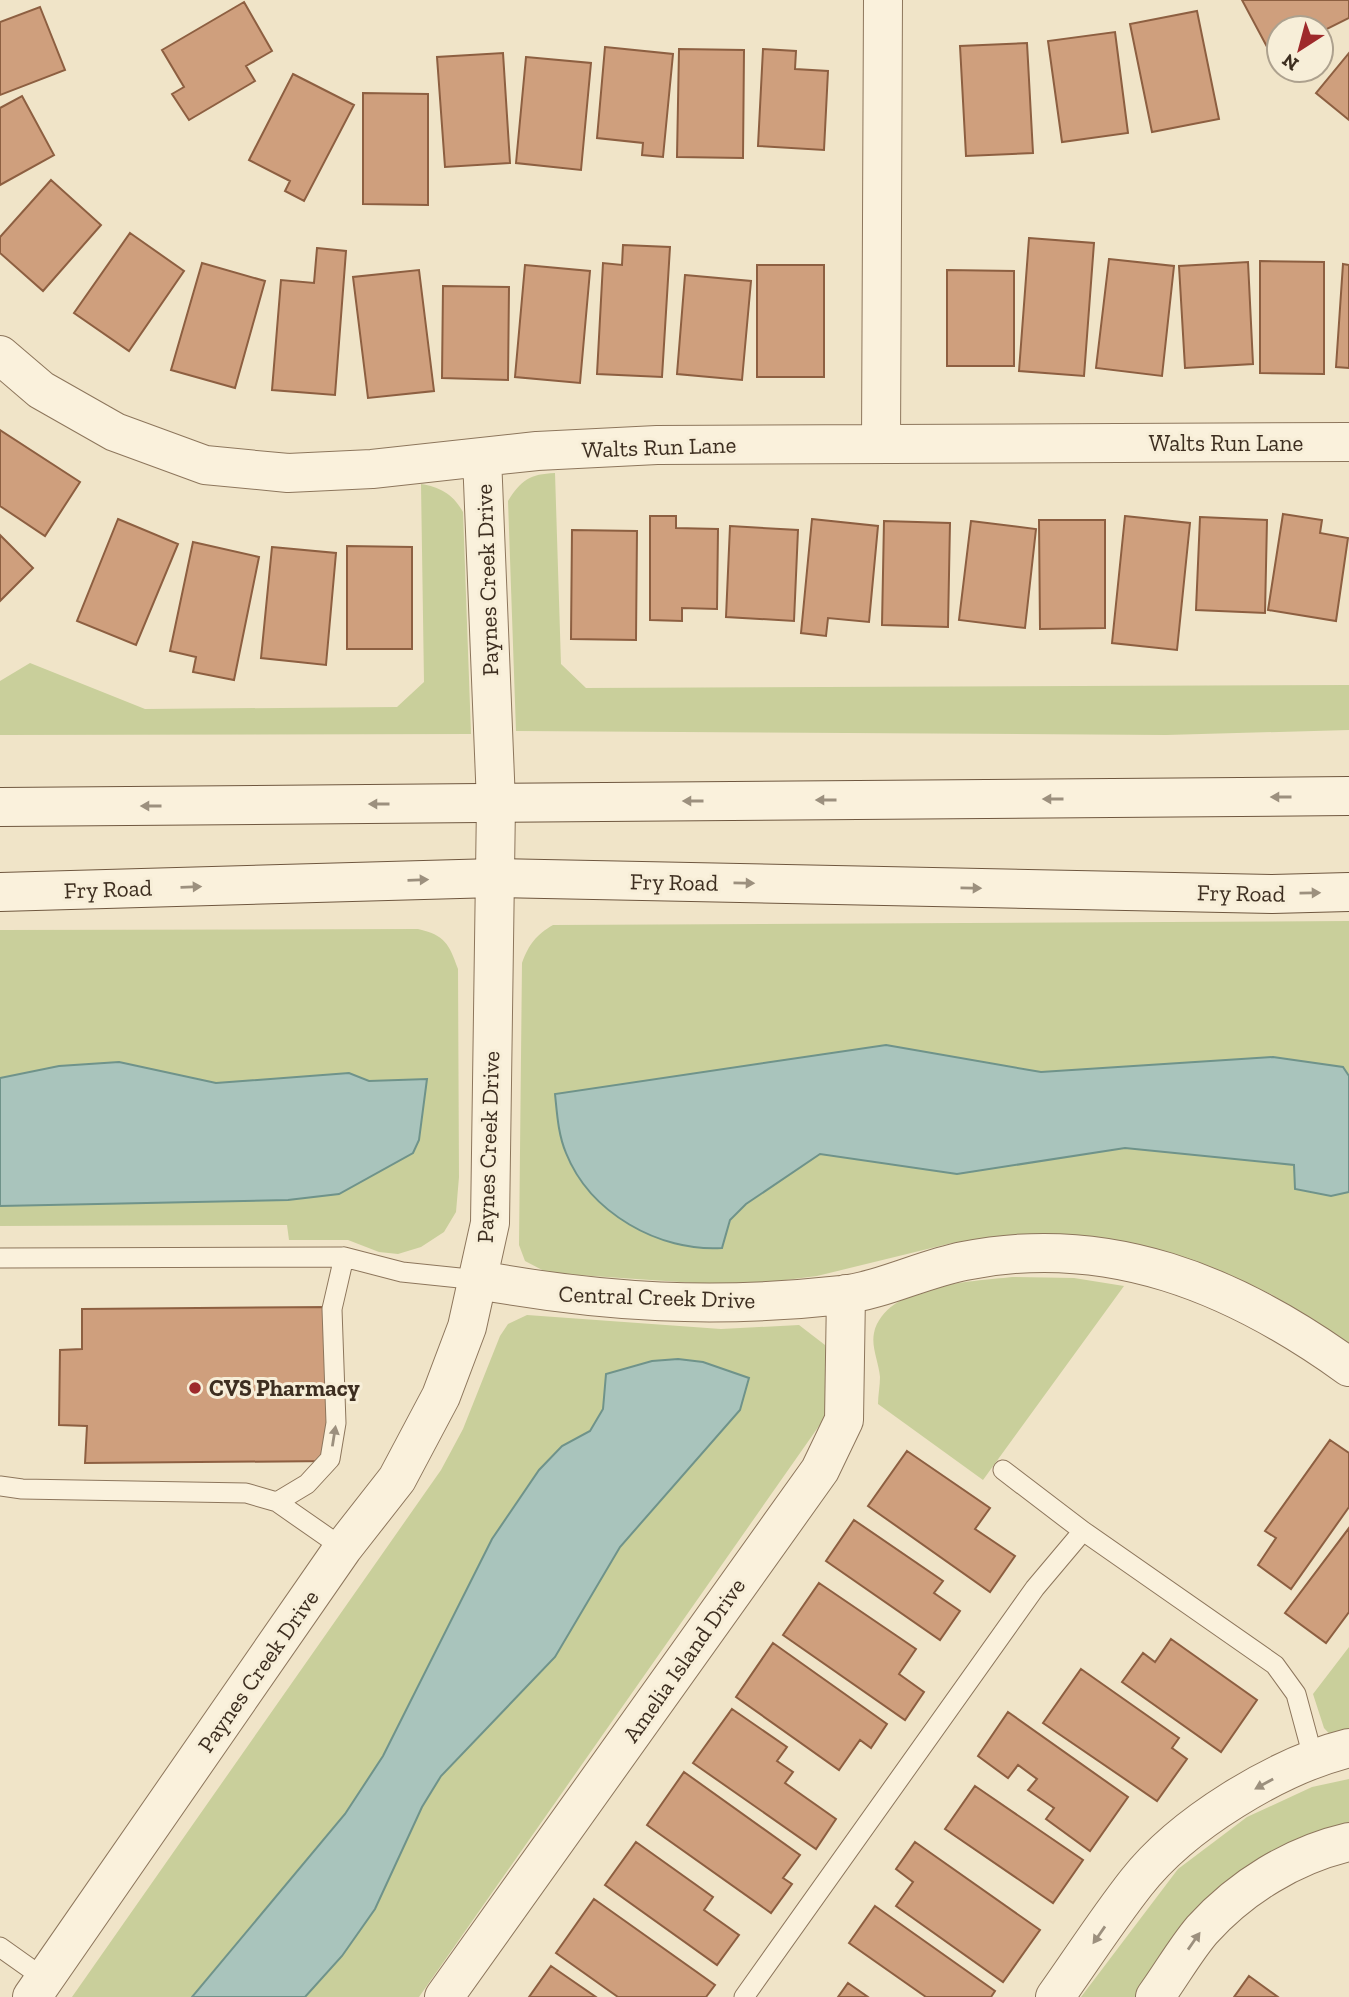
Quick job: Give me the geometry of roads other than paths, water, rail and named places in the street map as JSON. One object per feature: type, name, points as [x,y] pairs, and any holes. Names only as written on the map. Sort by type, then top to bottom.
[{"type":"street","points":[[881,444],[883,0]]},
{"type":"street","name":"Walts Run Lane","points":[[0,355],[41,390],[115,432],[205,465],[288,473],[372,469],[482,457],[657,444],[1349,442]]},
{"type":"street","name":"Paynes Creek Drive","points":[[39,1988],[343,1548],[397,1479],[441,1396],[467,1327],[490,1223],[496,803],[482,457]]},
{"type":"street","points":[[0,807],[1349,796]]},
{"type":"street","name":"Fry Road","points":[[0,892],[495,878],[1258,894],[1349,892]]},
{"type":"street","name":"Central Creek Drive","points":[[479,1280],[557,1295],[634,1301],[744,1304],[846,1294],[962,1261],[1009,1253],[1049,1251],[1149,1265],[1207,1284],[1297,1329],[1349,1367]]},
{"type":"street","name":"Amelia Island Drive","points":[[444,1997],[820,1470],[844,1420],[846,1294]]},
{"type":"street","points":[[1055,1997],[1137,1881],[1208,1815],[1313,1757],[1349,1748]]},
{"type":"street","points":[[1155,1997],[1201,1932],[1245,1889],[1321,1848],[1349,1842]]},
{"type":"lane","points":[[277,1502],[307,1484],[330,1459],[336,1423],[332,1309],[344,1257]]},
{"type":"lane","points":[[0,1258],[344,1257],[381,1268],[479,1280]]},
{"type":"lane","points":[[1003,1469],[1083,1531],[1275,1665],[1296,1694],[1313,1757]]},
{"type":"lane","points":[[0,1486],[22,1489],[246,1493],[277,1502],[343,1548]]},
{"type":"lane","points":[[744,1997],[1035,1588],[1083,1531]]},
{"type":"lane","points":[[0,1947],[39,1988]]},
{"type":"water","points":[[886,1045],[1041,1072],[1273,1057],[1343,1067],[1349,1076],[1349,1192],[1331,1196],[1295,1189],[1294,1165],[1125,1148],[957,1174],[820,1154],[746,1204],[730,1220],[722,1248],[698,1248],[651,1236],[609,1210],[577,1174],[563,1146],[555,1094]]},
{"type":"water","points":[[119,1062],[216,1083],[349,1073],[369,1081],[427,1079],[419,1140],[413,1153],[339,1194],[288,1200],[0,1206],[0,1078],[59,1066]]},
{"type":"water","points":[[678,1359],[703,1362],[749,1378],[740,1410],[620,1547],[555,1657],[441,1776],[422,1807],[375,1909],[342,1956],[305,1997],[192,1997],[345,1814],[383,1756],[492,1539],[539,1470],[562,1446],[590,1431],[603,1409],[606,1374],[652,1361]]},
{"type":"place","name":"CVS Pharmacy","points":[[195,1388]]}]
